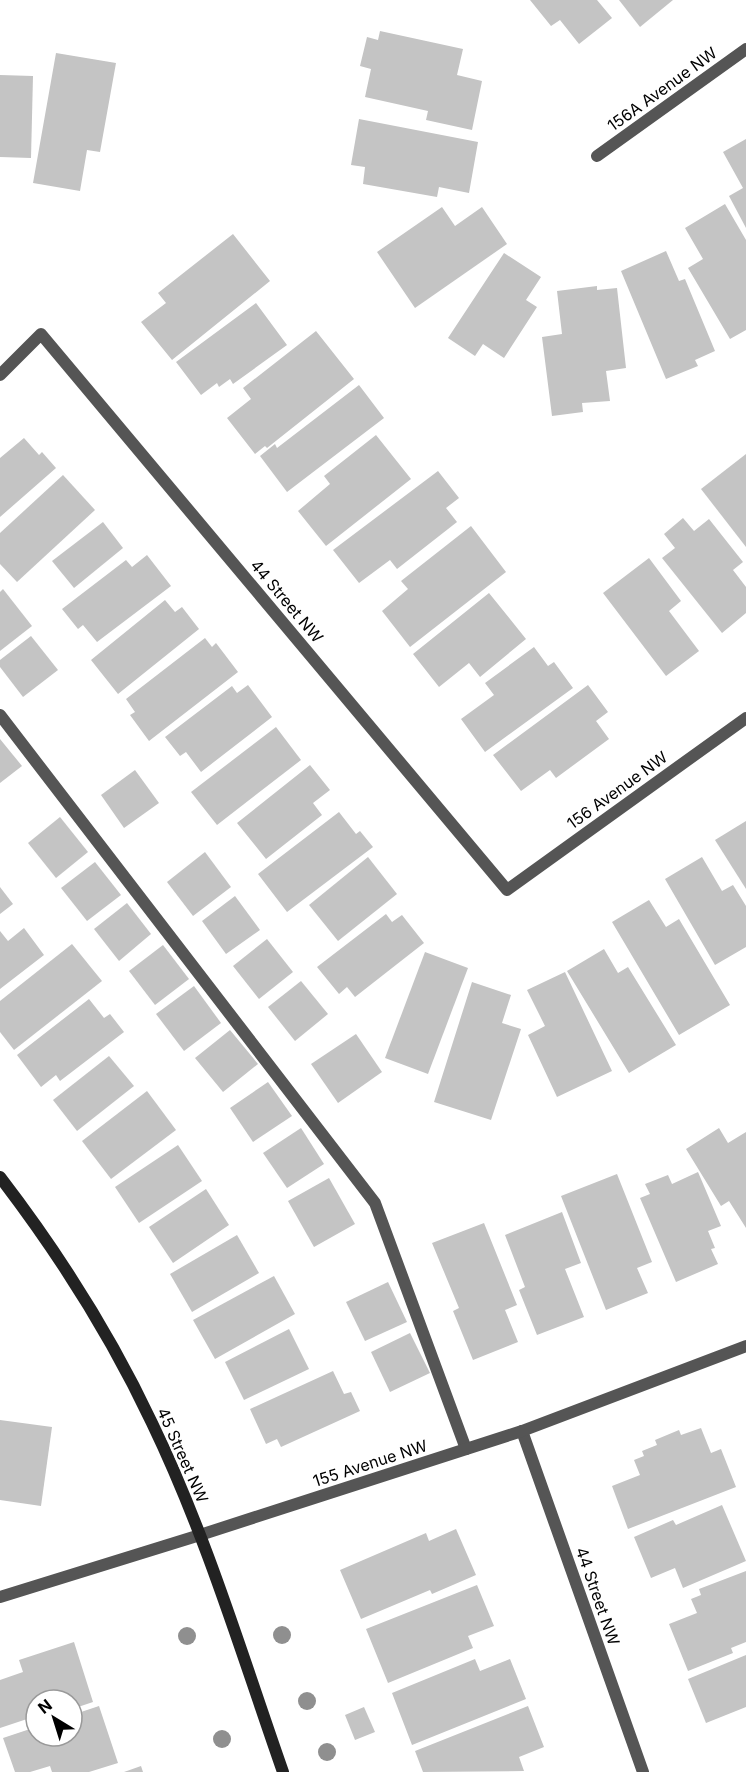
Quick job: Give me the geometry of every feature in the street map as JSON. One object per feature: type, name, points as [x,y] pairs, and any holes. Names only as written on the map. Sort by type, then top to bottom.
[{"type":"street","name":"156A Avenue NW","points":[[597,156],[746,49]]},
{"type":"street","name":"44 Street NW","points":[[0,375],[41,334],[507,890]]},
{"type":"street","points":[[0,715],[375,1203],[466,1449]]},
{"type":"street","name":"156 Avenue NW","points":[[507,890],[746,717]]},
{"type":"street","name":"45 Street NW","points":[[0,1177],[38,1227],[78,1288],[118,1356],[153,1424],[200,1536],[283,1772]]},
{"type":"street","name":"155 Avenue NW","points":[[0,1597],[200,1536],[522,1431],[746,1346]]},
{"type":"street","name":"44 Street NW","points":[[522,1431],[643,1772]]},
{"type":"building","points":[[530,0],[597,0],[612,18],[579,44],[560,20],[551,26]]},
{"type":"building","points":[[619,0],[673,0],[640,27]]},
{"type":"building","points":[[380,31],[463,49],[457,75],[482,81],[472,130],[426,120],[428,111],[365,97],[371,69],[360,66],[367,37],[378,40]]},
{"type":"building","points":[[56,53],[116,63],[100,152],[87,150],[80,191],[33,183]]},
{"type":"building","points":[[0,75],[33,76],[31,158],[0,157]]},
{"type":"building","points":[[359,119],[478,142],[469,193],[439,187],[437,197],[363,184],[365,167],[351,165]]},
{"type":"building","points":[[746,139],[746,228],[729,196],[743,188],[723,152]]},
{"type":"building","points":[[725,204],[746,240],[746,330],[730,339],[688,268],[703,259],[685,228]]},
{"type":"building","points":[[442,207],[455,226],[482,207],[507,244],[415,308],[377,252]]},
{"type":"building","points":[[233,234],[270,281],[172,360],[141,322],[166,303],[158,293]]},
{"type":"building","points":[[666,251],[679,281],[685,279],[715,351],[695,360],[698,366],[666,379],[621,271]]},
{"type":"building","points":[[504,253],[541,277],[526,300],[537,307],[504,358],[483,344],[475,356],[448,338]]},
{"type":"building","points":[[597,286],[597,290],[617,288],[626,368],[606,371],[610,401],[582,403],[583,412],[552,416],[542,337],[562,334],[557,291]]},
{"type":"building","points":[[256,303],[287,345],[233,384],[230,379],[219,387],[217,383],[201,395],[176,362]]},
{"type":"building","points":[[316,331],[354,379],[267,448],[265,446],[255,454],[227,418],[251,399],[243,388]]},
{"type":"building","points":[[359,385],[384,418],[287,492],[260,456],[275,444],[277,448]]},
{"type":"building","points":[[376,435],[411,479],[326,546],[298,511],[330,484],[324,476]]},
{"type":"building","points":[[24,438],[39,455],[42,452],[56,468],[0,517],[0,458]]},
{"type":"building","points":[[746,454],[746,547],[701,489]]},
{"type":"building","points":[[438,471],[459,498],[446,508],[457,522],[397,569],[390,560],[359,583],[333,550]]},
{"type":"building","points":[[63,475],[95,510],[17,582],[0,564],[0,533]]},
{"type":"building","points":[[683,518],[694,531],[709,519],[743,562],[733,570],[746,587],[746,613],[722,633],[662,558],[675,548],[664,534]]},
{"type":"building","points":[[103,522],[123,548],[74,588],[52,561]]},
{"type":"building","points":[[471,526],[506,572],[410,647],[382,611],[408,589],[401,581]]},
{"type":"building","points":[[147,555],[171,586],[97,642],[83,625],[78,629],[62,609],[126,560],[132,567]]},
{"type":"building","points":[[649,558],[681,601],[669,611],[699,651],[666,676],[603,593]]},
{"type":"building","points":[[3,589],[32,626],[0,651],[0,592]]},
{"type":"building","points":[[489,593],[526,639],[480,677],[469,663],[439,687],[413,654]]},
{"type":"building","points":[[165,600],[175,612],[182,607],[199,629],[118,694],[91,660]]},
{"type":"building","points":[[31,636],[58,670],[23,697],[0,667],[0,660]]},
{"type":"building","points":[[205,638],[212,647],[216,643],[238,672],[149,741],[130,715],[135,712],[126,699]]},
{"type":"building","points":[[534,647],[548,666],[554,662],[573,688],[485,752],[461,719],[494,695],[485,683]]},
{"type":"building","points":[[248,685],[272,717],[201,772],[186,752],[180,756],[165,737],[232,686],[237,693]]},
{"type":"building","points":[[588,685],[608,712],[596,721],[609,739],[556,778],[550,770],[521,791],[493,755]]},
{"type":"building","points":[[276,727],[301,760],[217,825],[191,792]]},
{"type":"building","points":[[0,739],[22,766],[0,783]]},
{"type":"building","points":[[310,765],[330,790],[313,803],[322,815],[266,859],[237,823]]},
{"type":"building","points":[[135,770],[159,803],[124,828],[101,795]]},
{"type":"building","points":[[339,812],[356,834],[360,831],[373,847],[287,912],[258,874]]},
{"type":"building","points":[[60,817],[88,852],[56,878],[28,843]]},
{"type":"building","points":[[746,821],[746,889],[715,840]]},
{"type":"building","points":[[205,852],[231,887],[193,916],[167,882]]},
{"type":"building","points":[[368,857],[397,894],[338,941],[309,905]]},
{"type":"building","points":[[702,857],[722,891],[733,885],[746,906],[746,947],[715,965],[665,879]]},
{"type":"building","points":[[95,862],[121,895],[87,921],[61,888]]},
{"type":"building","points":[[0,887],[13,904],[0,914]]},
{"type":"building","points":[[235,896],[260,930],[226,954],[202,921]]},
{"type":"building","points":[[649,900],[666,927],[679,919],[730,1005],[679,1035],[612,922]]},
{"type":"building","points":[[127,903],[151,934],[119,961],[94,929]]},
{"type":"building","points":[[386,914],[392,922],[402,915],[424,943],[355,997],[347,987],[339,994],[317,967]]},
{"type":"building","points":[[24,928],[44,955],[0,989],[0,931],[8,941]]},
{"type":"building","points":[[267,939],[293,972],[259,999],[233,966]]},
{"type":"building","points":[[72,944],[102,981],[14,1050],[0,1032],[0,1001]]},
{"type":"building","points":[[163,945],[189,979],[155,1005],[129,971]]},
{"type":"building","points":[[604,949],[618,973],[628,967],[676,1045],[629,1073],[567,971]]},
{"type":"building","points":[[425,952],[468,968],[428,1074],[385,1058]]},
{"type":"building","points":[[565,972],[612,1071],[557,1097],[528,1035],[545,1026],[527,990]]},
{"type":"building","points":[[301,981],[328,1014],[295,1041],[268,1007]]},
{"type":"building","points":[[472,982],[511,995],[502,1023],[521,1029],[491,1120],[434,1102]]},
{"type":"building","points":[[194,986],[221,1023],[184,1051],[156,1014]]},
{"type":"building","points":[[89,999],[104,1018],[110,1014],[124,1032],[60,1081],[56,1075],[41,1087],[17,1055]]},
{"type":"building","points":[[230,1030],[258,1064],[223,1092],[195,1058]]},
{"type":"building","points":[[356,1034],[382,1072],[338,1103],[311,1064]]},
{"type":"building","points":[[109,1056],[134,1086],[77,1131],[53,1100]]},
{"type":"building","points":[[268,1082],[292,1116],[253,1142],[230,1108]]},
{"type":"building","points":[[147,1091],[176,1130],[111,1179],[82,1141]]},
{"type":"building","points":[[301,1128],[324,1164],[287,1188],[263,1153]]},
{"type":"building","points":[[719,1128],[728,1143],[746,1132],[746,1228],[729,1201],[721,1206],[686,1149]]},
{"type":"building","points":[[178,1145],[202,1181],[139,1223],[115,1187]]},
{"type":"building","points":[[698,1172],[721,1226],[708,1231],[715,1248],[711,1249],[718,1264],[676,1282],[640,1198],[650,1194],[645,1184],[668,1175],[672,1184]]},
{"type":"building","points":[[617,1174],[652,1262],[637,1268],[648,1293],[606,1310],[561,1196]]},
{"type":"building","points":[[329,1178],[355,1224],[314,1247],[288,1201]]},
{"type":"building","points":[[206,1189],[229,1225],[173,1263],[149,1227]]},
{"type":"building","points":[[562,1212],[581,1263],[565,1269],[584,1317],[537,1335],[519,1290],[525,1287],[505,1235]]},
{"type":"building","points":[[484,1223],[517,1305],[505,1310],[518,1342],[473,1360],[453,1311],[459,1308],[432,1243]]},
{"type":"building","points":[[237,1235],[259,1273],[192,1312],[170,1274]]},
{"type":"building","points":[[274,1276],[295,1314],[215,1359],[193,1320]]},
{"type":"building","points":[[388,1282],[407,1322],[365,1341],[346,1302]]},
{"type":"building","points":[[289,1329],[309,1369],[244,1400],[225,1362]]},
{"type":"building","points":[[410,1333],[430,1373],[390,1392],[371,1352]]},
{"type":"building","points":[[333,1371],[344,1394],[351,1392],[360,1411],[281,1447],[277,1439],[266,1444],[250,1409]]},
{"type":"building","points":[[0,1420],[52,1427],[41,1506],[0,1500]]},
{"type":"building","points":[[701,1428],[711,1453],[721,1449],[736,1487],[628,1529],[612,1486],[640,1475],[634,1460],[644,1456],[642,1451],[657,1445],[655,1440],[679,1430],[681,1435]]},
{"type":"building","points":[[722,1505],[746,1561],[683,1588],[675,1568],[651,1578],[634,1537],[673,1520],[676,1525]]},
{"type":"building","points":[[456,1529],[476,1575],[432,1594],[430,1590],[361,1619],[340,1570],[426,1533],[429,1541]]},
{"type":"building","points":[[746,1571],[746,1642],[731,1648],[733,1653],[688,1671],[669,1624],[697,1613],[691,1599],[701,1595],[699,1589]]},
{"type":"building","points":[[477,1585],[494,1626],[468,1636],[473,1648],[388,1683],[366,1629]]},
{"type":"building","points":[[74,1642],[93,1702],[84,1705],[84,1688],[24,1688],[24,1720],[0,1728],[0,1680],[23,1672],[19,1660]]},
{"type":"building","points":[[746,1655],[746,1707],[706,1723],[688,1679]]},
{"type":"building","points":[[475,1659],[480,1671],[510,1659],[526,1699],[412,1745],[392,1693]]},
{"type":"building","points":[[99,1706],[118,1763],[89,1772],[52,1772],[50,1766],[30,1772],[15,1772],[3,1738],[24,1731],[24,1748],[84,1748],[84,1711]]},
{"type":"building","points":[[528,1706],[544,1747],[519,1757],[524,1771],[423,1772],[415,1751]]},
{"type":"building","points":[[364,1707],[375,1732],[355,1740],[345,1715]]},
{"type":"building","points":[[141,1766],[143,1772],[124,1772]]}]
